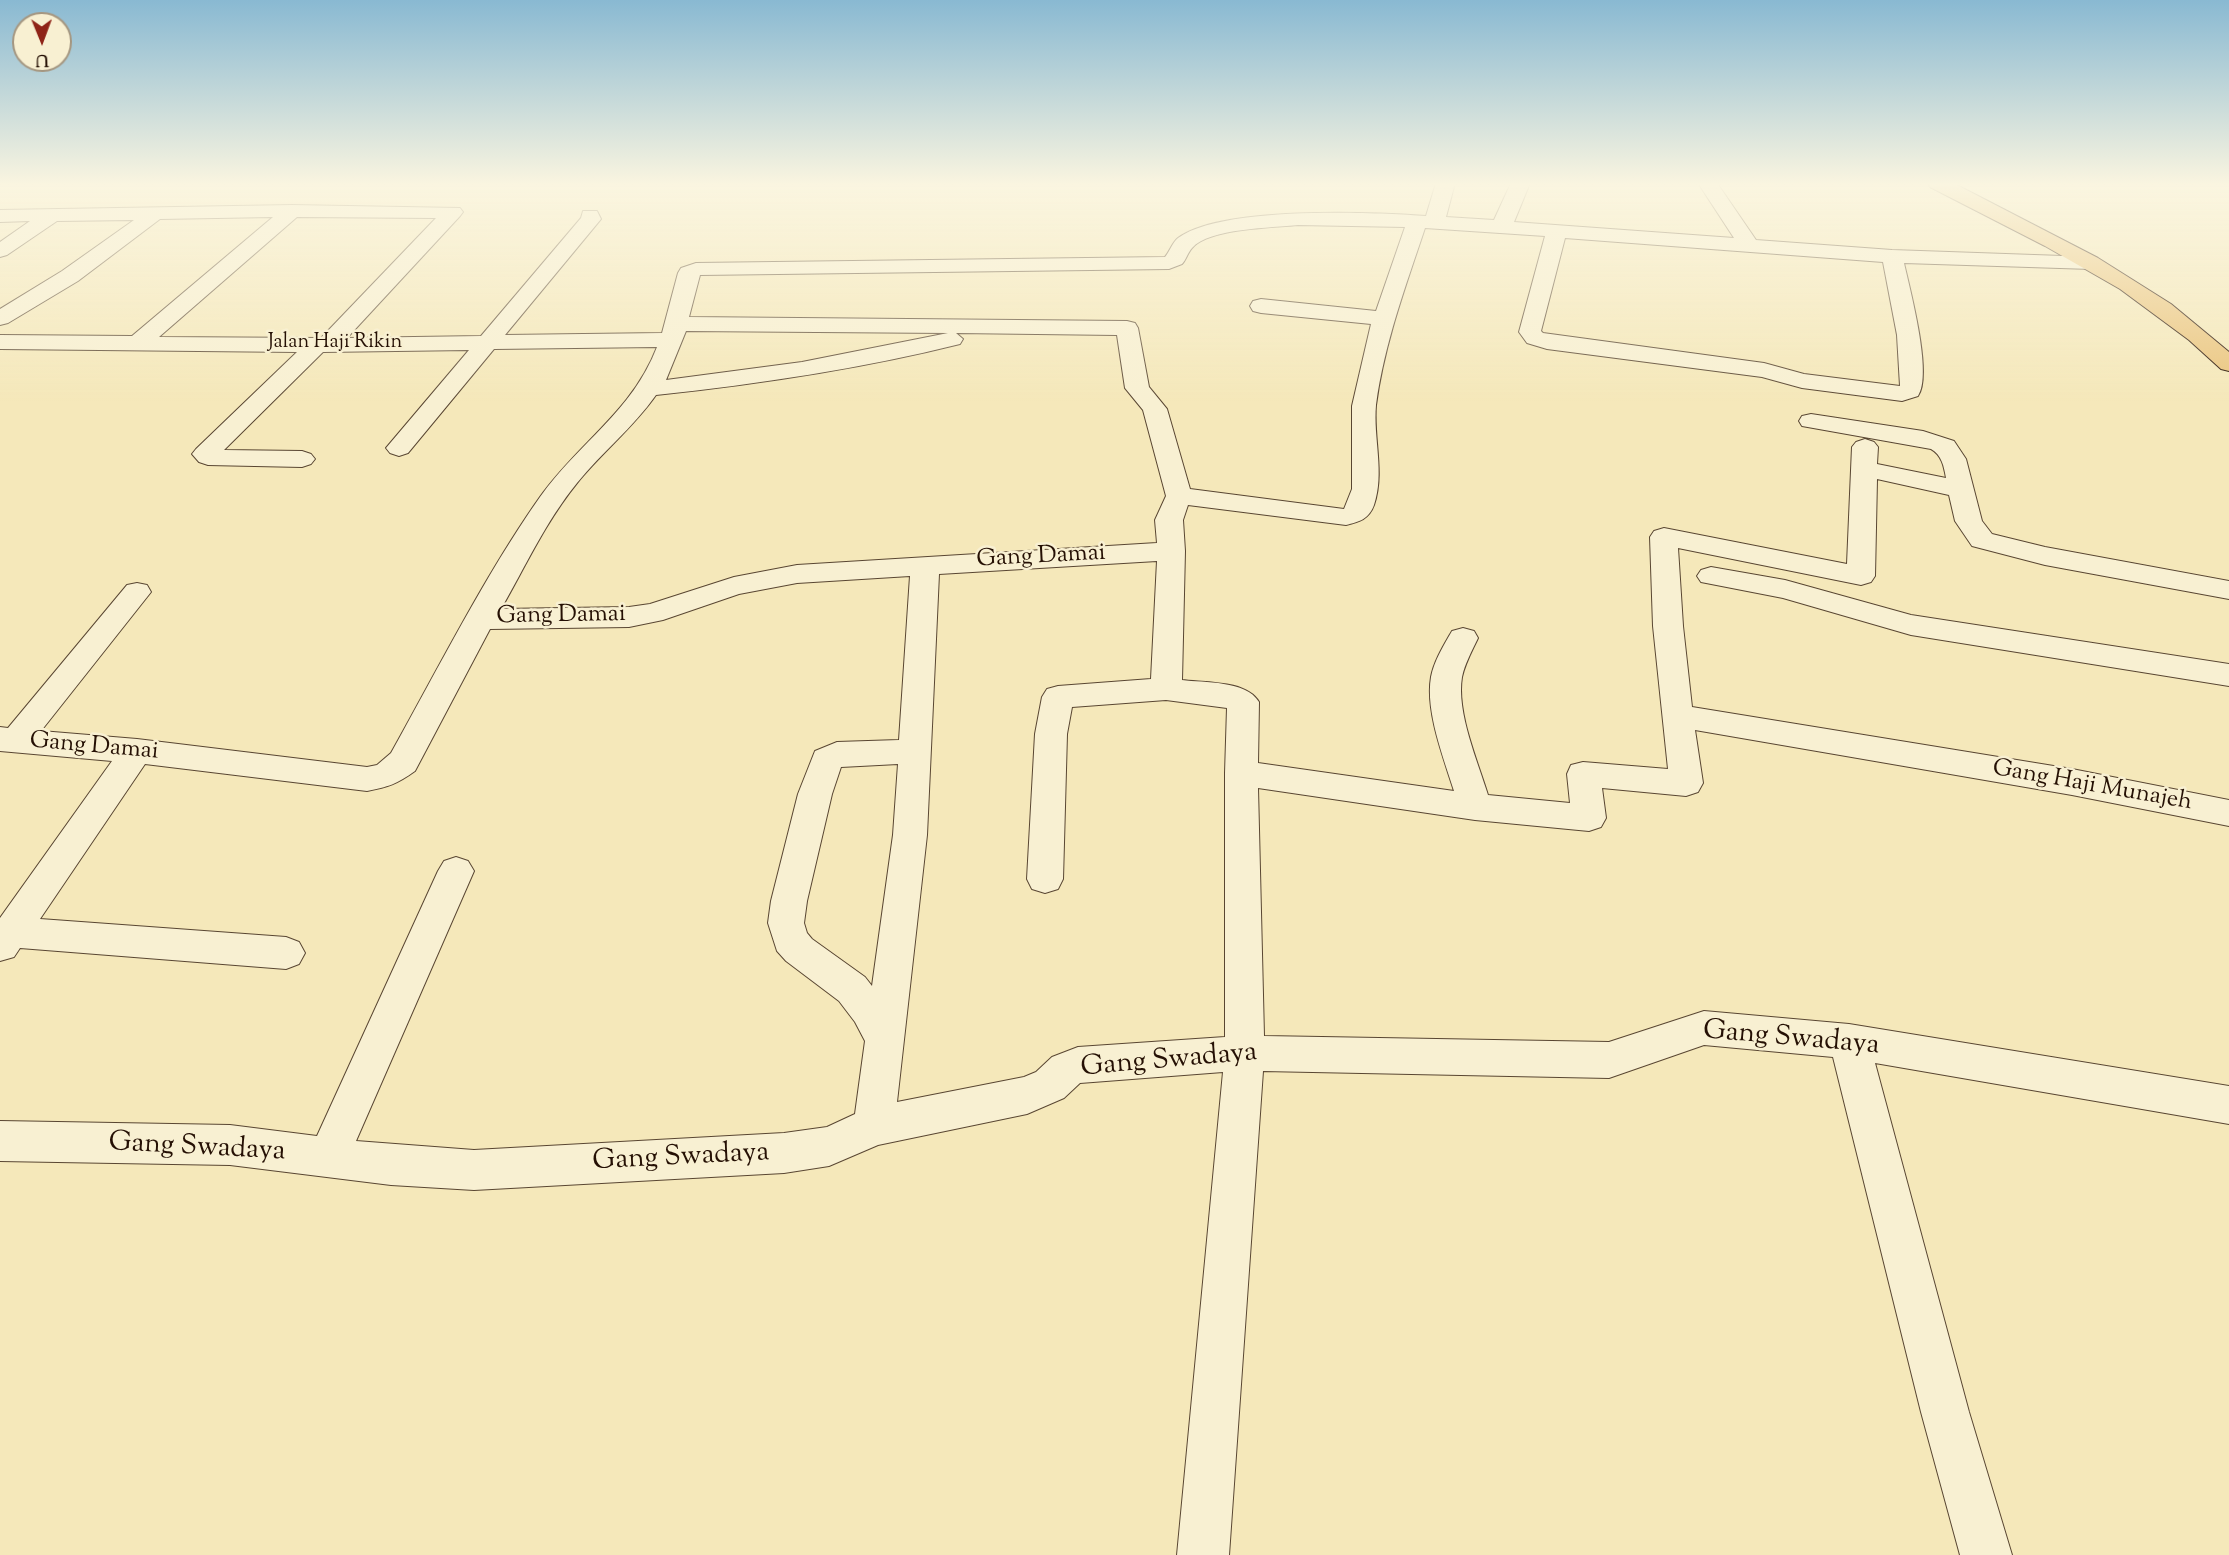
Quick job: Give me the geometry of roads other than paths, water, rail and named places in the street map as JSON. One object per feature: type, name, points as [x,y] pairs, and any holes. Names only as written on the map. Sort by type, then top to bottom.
[{"type":"main road","points":[[2078,256],[2158,306],[2216,351],[2229,364]]},
{"type":"street","points":[[0,318],[70,276],[98,256]]},
{"type":"street","points":[[138,343],[240,256]]},
{"type":"street","points":[[302,459],[208,457],[205,454],[322,344],[410,256]]},
{"type":"street","points":[[399,448],[560,256]]},
{"type":"street","points":[[482,619],[558,491],[577,466],[637,406],[650,389],[674,332],[689,273],[696,269],[1169,263],[1175,260],[1177,256]]},
{"type":"street","points":[[1179,496],[1346,517],[1356,514],[1365,489],[1364,406],[1384,319],[1411,256]]},
{"type":"street","points":[[1550,256],[1530,332],[1535,338],[1547,342],[1764,369],[1802,381],[1902,394],[1910,391],[1912,387],[1908,335],[1892,256]]},
{"type":"street","points":[[1886,256],[2091,262]]},
{"type":"street","points":[[1261,306],[1384,319]]},
{"type":"street","points":[[650,389],[828,367],[1001,327],[1127,328],[1137,388],[1155,409],[1179,496],[1169,520],[1171,551],[1166,689]]},
{"type":"street","name":"Jalan Haji Rikin","points":[[0,342],[486,343],[674,332],[1001,327]]},
{"type":"street","points":[[1902,394],[1910,437]]},
{"type":"street","points":[[1811,421],[1938,442],[1948,448],[1967,517],[1975,535],[1982,540],[2035,554],[2229,590]]},
{"type":"street","points":[[1241,773],[1475,807],[1589,818],[1583,774],[1686,783],[1668,626],[1664,537],[1861,576],[1865,430]]},
{"type":"street","points":[[1864,469],[1960,489]]},
{"type":"street","name":"Gang Damai","points":[[7,740],[137,751],[367,778],[386,775],[403,762],[482,619],[629,617],[653,613],[734,586],[797,574],[1171,551]]},
{"type":"street","points":[[874,1126],[910,835],[926,565]]},
{"type":"street","points":[[1711,576],[1785,589],[1911,625],[2229,675]]},
{"type":"street","points":[[7,740],[137,591]]},
{"type":"street","points":[[1463,638],[1450,663],[1445,683],[1458,749],[1475,807]]},
{"type":"street","points":[[1045,879],[1051,734],[1058,697],[1166,689],[1235,698],[1243,702],[1241,773],[1245,1053],[1203,1555]]},
{"type":"street","name":"Gang Haji Munajeh","points":[[1677,716],[2072,782],[2229,813]]},
{"type":"street","points":[[6,940],[137,751]]},
{"type":"street","points":[[885,1042],[869,1010],[852,989],[799,950],[790,940],[786,924],[815,794],[827,760],[837,754],[916,752]]},
{"type":"street","points":[[328,1158],[456,871]]},
{"type":"street","points":[[6,940],[286,953]]},
{"type":"street","name":"Gang Swadaya","points":[[2,1145],[231,1145],[328,1158],[474,1170],[784,1153],[829,1146],[874,1126],[1027,1095],[1050,1085],[1066,1070],[1078,1065],[1245,1053],[1609,1060],[1629,1057],[1687,1031],[1704,1028],[1849,1041],[2229,1105]]},
{"type":"street","points":[[1849,1041],[1945,1412],[1986,1555]]}]
